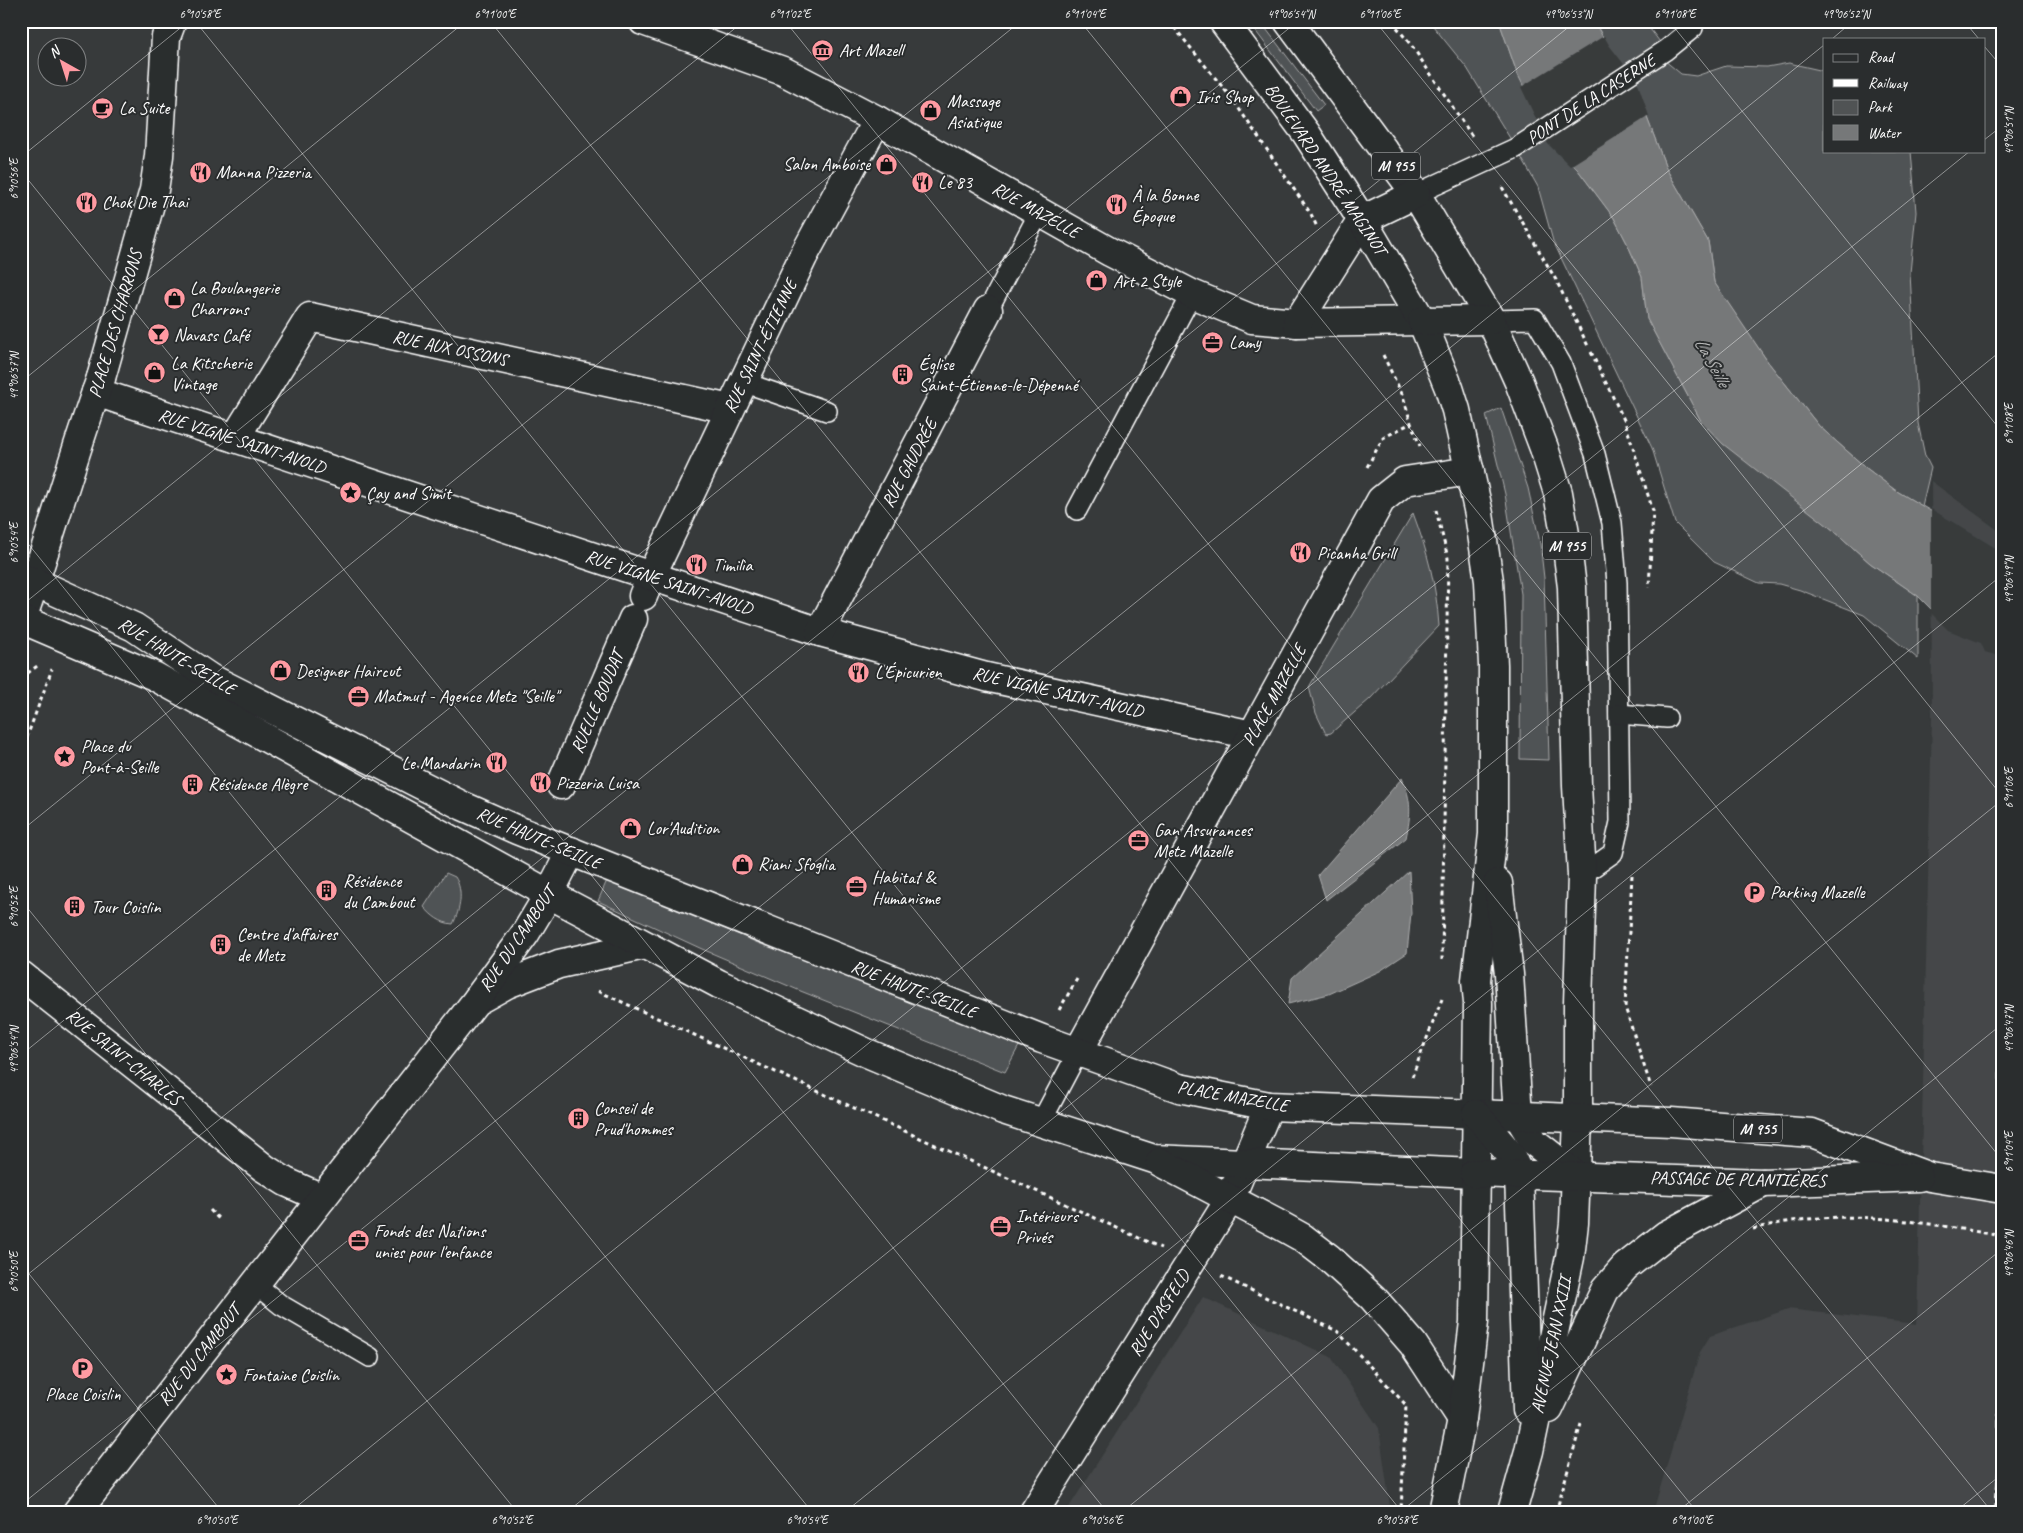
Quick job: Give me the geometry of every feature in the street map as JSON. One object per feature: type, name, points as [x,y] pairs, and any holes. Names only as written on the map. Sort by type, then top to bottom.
[{"type":"street","name":"PLACE DES CHARRONS","points":[[22,619],[28,580],[98,385],[154,190],[160,156],[166,37],[172,21]]},
{"type":"street","name":"RUE MAZELLE","points":[[643,21],[783,72],[877,120],[1039,213],[1192,294],[1252,319],[1297,322],[1491,320]]},
{"type":"street","name":"BOULEVARD ANDRÉ MAGINOT","points":[[1223,21],[1306,133],[1362,220],[1422,321]]},
{"type":"street","name":"M 955","points":[[1288,21],[1416,194],[1491,320],[1519,382],[1544,448],[1558,493],[1566,540],[1572,587],[1577,777],[1582,875],[1576,1175],[1514,1164],[1474,1173]]},
{"type":"street","name":"RUE SAINT-ÉTIENNE","points":[[642,597],[803,258],[877,120]]},
{"type":"street","points":[[1297,322],[1362,220],[1416,194]]},
{"type":"street","name":"RUE GAUDRÉE","points":[[820,632],[988,310]]},
{"type":"street","name":"RUE AUX OSSONS","points":[[234,438],[310,317],[730,410]]},
{"type":"street","points":[[1422,321],[1449,388],[1470,472],[1489,581],[1493,665],[1492,834],[1476,980],[1478,1004],[1474,1173],[1474,1322],[1462,1419],[1443,1512]]},
{"type":"street","name":"RUE VIGNE SAINT-AVOLD","points":[[98,385],[642,597],[820,632],[986,677],[1252,734]]},
{"type":"street","name":"PLACE MAZELLE","points":[[1470,472],[1405,481],[1381,500],[1078,1052],[1179,1088],[1268,1106],[1476,1114]]},
{"type":"street","name":"RUE HAUTE-SEILLE","points":[[28,580],[134,627],[210,678],[463,806],[630,877],[1078,1052]]},
{"type":"street","name":"RUELLE BOUDAT","points":[[562,785],[642,597]]},
{"type":"street","name":"RUE HAUTE-SEILLE","points":[[22,619],[154,676],[549,894],[719,984],[867,1053],[1003,1110],[1041,1122]]},
{"type":"street","points":[[1492,834],[1509,974],[1518,1116],[1534,1142],[1576,1175]]},
{"type":"street","name":"RUE DU CAMBOUT","points":[[77,1512],[476,1001],[525,934],[549,894],[570,851]]},
{"type":"street","name":"RUE DU CAMBOUT","points":[[476,1001],[507,984],[559,964],[644,945]]},
{"type":"street","name":"RUE SAINT-CHARLES","points":[[21,975],[264,1168],[286,1182],[322,1198]]},
{"type":"street","name":"RUE D'ASFELD","points":[[1034,1512],[1192,1263],[1230,1199],[1268,1106]]},
{"type":"street","points":[[1476,1114],[1514,1164],[1529,1451]]},
{"type":"street","name":"M 955","points":[[1476,1114],[1578,1118]]},
{"type":"street","points":[[1514,1164],[1534,1142],[1578,1118]]},
{"type":"street","name":"PASSAGE DE PLANTIÈRES","points":[[1578,1118],[1671,1122],[1812,1133],[1930,1177],[2002,1189]]},
{"type":"street","points":[[1041,1122],[1154,1159],[1302,1238],[1329,1258],[1373,1298],[1413,1344],[1462,1419]]},
{"type":"street","points":[[1154,1159],[1474,1173]]},
{"type":"street","name":"PASSAGE DE PLANTIÈRES","points":[[1576,1175],[1763,1183],[1930,1177]]},
{"type":"street","name":"AVENUE JEAN XXIII","points":[[1512,1512],[1529,1451],[1570,1257],[1574,1223],[1576,1175]]},
{"type":"street","points":[[1529,1451],[1605,1290],[1625,1267],[1666,1235],[1763,1183]]},
{"type":"lane","name":"PONT DE LA CASERNE","points":[[1416,194],[1516,148],[1666,50],[1693,28],[1688,21]]},
{"type":"lane","name":"RUE GAUDRÉE","points":[[988,310],[1039,213]]},
{"type":"lane","points":[[1078,510],[1192,294]]},
{"type":"lane","points":[[1491,320],[1535,320],[1560,363],[1594,454],[1612,523],[1617,583],[1620,822],[1613,853],[1582,875]]},
{"type":"lane","points":[[743,382],[827,411]]},
{"type":"lane","points":[[1619,714],[1667,718]]},
{"type":"lane","points":[[1041,1122],[1078,1052]]},
{"type":"lane","points":[[255,1284],[282,1305],[370,1357]]},
{"type":"path","points":[[21,753],[55,659]]},
{"type":"path","points":[[1632,872],[1625,1007],[1652,1090]]},
{"type":"path","points":[[597,990],[1338,1330],[1406,1404],[1402,1512]]},
{"type":"path","points":[[210,1210],[221,1221]]},
{"type":"path","points":[[1747,1230],[1785,1221],[1829,1217],[1874,1217],[1918,1222],[2002,1236]]},
{"type":"path","points":[[1556,1512],[1582,1422]]},
{"type":"shaded area","points":[[1931,481],[2002,533],[2002,1512],[1653,1512],[1700,1352],[1710,1336],[1788,1309],[1917,1324],[1932,718]]},
{"type":"shaded area","points":[[1203,1297],[1331,1357],[1379,1428],[1390,1506],[1388,1512],[1066,1512]]},
{"type":"green space","points":[[1248,21],[1260,21],[1324,105],[1316,111]]},
{"type":"green space","points":[[1429,21],[1499,21],[1517,73],[1578,170],[1614,218],[1627,243],[1642,277],[1647,319],[1701,421],[1870,563],[1918,596],[1918,659],[1864,615],[1800,590],[1779,584],[1759,583],[1714,562],[1675,523],[1652,448],[1553,241],[1538,187],[1467,68]]},
{"type":"green space","points":[[1594,21],[1644,21],[1666,50],[1664,60],[1681,74],[1696,76],[1726,66],[1767,67],[1789,63],[1823,71],[1823,152],[1911,152],[1916,212],[1910,273],[1918,423],[1925,456],[1931,468],[1922,506],[1895,490],[1865,467],[1819,426],[1768,362],[1714,282],[1708,241],[1667,170],[1646,115]]},
{"type":"green space","points":[[1501,408],[1528,488],[1540,543],[1544,578],[1549,760],[1520,759],[1521,594],[1505,494],[1486,415]]},
{"type":"green space","points":[[1413,513],[1430,569],[1436,596],[1439,626],[1370,699],[1331,733],[1326,734],[1316,713],[1309,687]]},
{"type":"green space","points":[[446,873],[455,877],[460,894],[458,913],[453,924],[437,918],[424,907]]},
{"type":"green space","points":[[608,878],[758,943],[928,1005],[1020,1044],[1005,1072],[798,990],[702,949],[598,901]]},
{"type":"water","name":"La Seille","points":[[1499,21],[1594,21],[1646,115],[1667,170],[1708,241],[1714,282],[1768,362],[1819,426],[1865,467],[1895,490],[1941,517],[1982,641],[1950,628],[1918,596],[1870,563],[1833,530],[1723,444],[1701,421],[1647,319],[1642,277],[1627,243],[1614,218],[1578,170],[1551,142],[1517,73]]},
{"type":"water","points":[[1402,778],[1408,794],[1410,808],[1406,838],[1326,900],[1318,875]]},
{"type":"water","points":[[1409,871],[1411,913],[1407,953],[1380,971],[1329,994],[1288,1004],[1292,978]]},
{"type":"pier","points":[[1604,36],[1637,81],[1649,116],[1570,166],[1548,144],[1521,87]]},
{"type":"pier","points":[[1931,509],[2002,552],[2002,657],[1985,652],[1981,643],[1948,630],[1931,613]]},
{"type":"railway","points":[[2000,21],[2002,102]]},
{"type":"railway","points":[[1996,1512],[1999,1470],[2002,672]]},
{"type":"place","name":"Art Mazell","points":[[823,50]]},
{"type":"place","name":"Iris Shop","points":[[1180,97]]},
{"type":"place","name":"La Suite","points":[[103,108]]},
{"type":"place","name":"Massage Asiatique","points":[[931,111]]},
{"type":"place","name":"Salon Amboise","points":[[886,164]]},
{"type":"place","name":"Manna Pizzeria","points":[[200,172]]},
{"type":"place","name":"Le 83","points":[[922,182]]},
{"type":"place","name":"Chok Die Thai","points":[[86,202]]},
{"type":"place","name":"À la Bonne Époque","points":[[1116,205]]},
{"type":"place","name":"Art 2 Style","points":[[1097,281]]},
{"type":"place","name":"La Boulangerie Charrons","points":[[174,298]]},
{"type":"place","name":"Navass Café","points":[[158,335]]},
{"type":"place","name":"Lamy","points":[[1213,342]]},
{"type":"place","name":"La Kitscherie Vintage","points":[[155,373]]},
{"type":"place","name":"Église Saint-Étienne-le-Dépenné","points":[[903,374]]},
{"type":"place","name":"Çay and Simit","points":[[350,493]]},
{"type":"place","name":"Picanha Grill","points":[[1301,553]]},
{"type":"place","name":"Timilìa","points":[[697,565]]},
{"type":"place","name":"Designer Haircut","points":[[280,671]]},
{"type":"place","name":"L'Épicurien","points":[[859,672]]},
{"type":"place","name":"Matmut - Agence Metz \"Seille\"","points":[[358,696]]},
{"type":"place","name":"Place du Pont-à-Seille","points":[[65,756]]},
{"type":"place","name":"Le Mandarin","points":[[496,763]]},
{"type":"place","name":"Pizzeria Luisa","points":[[540,783]]},
{"type":"place","name":"Résidence Alègre","points":[[192,784]]},
{"type":"place","name":"Lor'Audition","points":[[631,828]]},
{"type":"place","name":"Gan Assurances Metz Mazelle","points":[[1138,840]]},
{"type":"place","name":"Riani Sfoglia","points":[[742,864]]},
{"type":"place","name":"Habitat & Humanisme","points":[[856,887]]},
{"type":"place","name":"Résidence du Cambout","points":[[327,891]]},
{"type":"place","name":"Parking Mazelle","points":[[1754,892]]},
{"type":"place","name":"Tour Coislin","points":[[75,907]]},
{"type":"place","name":"Centre d'affaires de Metz","points":[[221,944]]},
{"type":"place","name":"Conseil de Prud'hommes","points":[[578,1118]]},
{"type":"place","name":"Intérieurs Privés","points":[[1000,1226]]},
{"type":"place","name":"Fonds des Nations unies pour l'enfance","points":[[358,1241]]},
{"type":"place","name":"Place Coislin","points":[[83,1369]]},
{"type":"place","name":"Fontaine Coislin","points":[[227,1375]]}]
